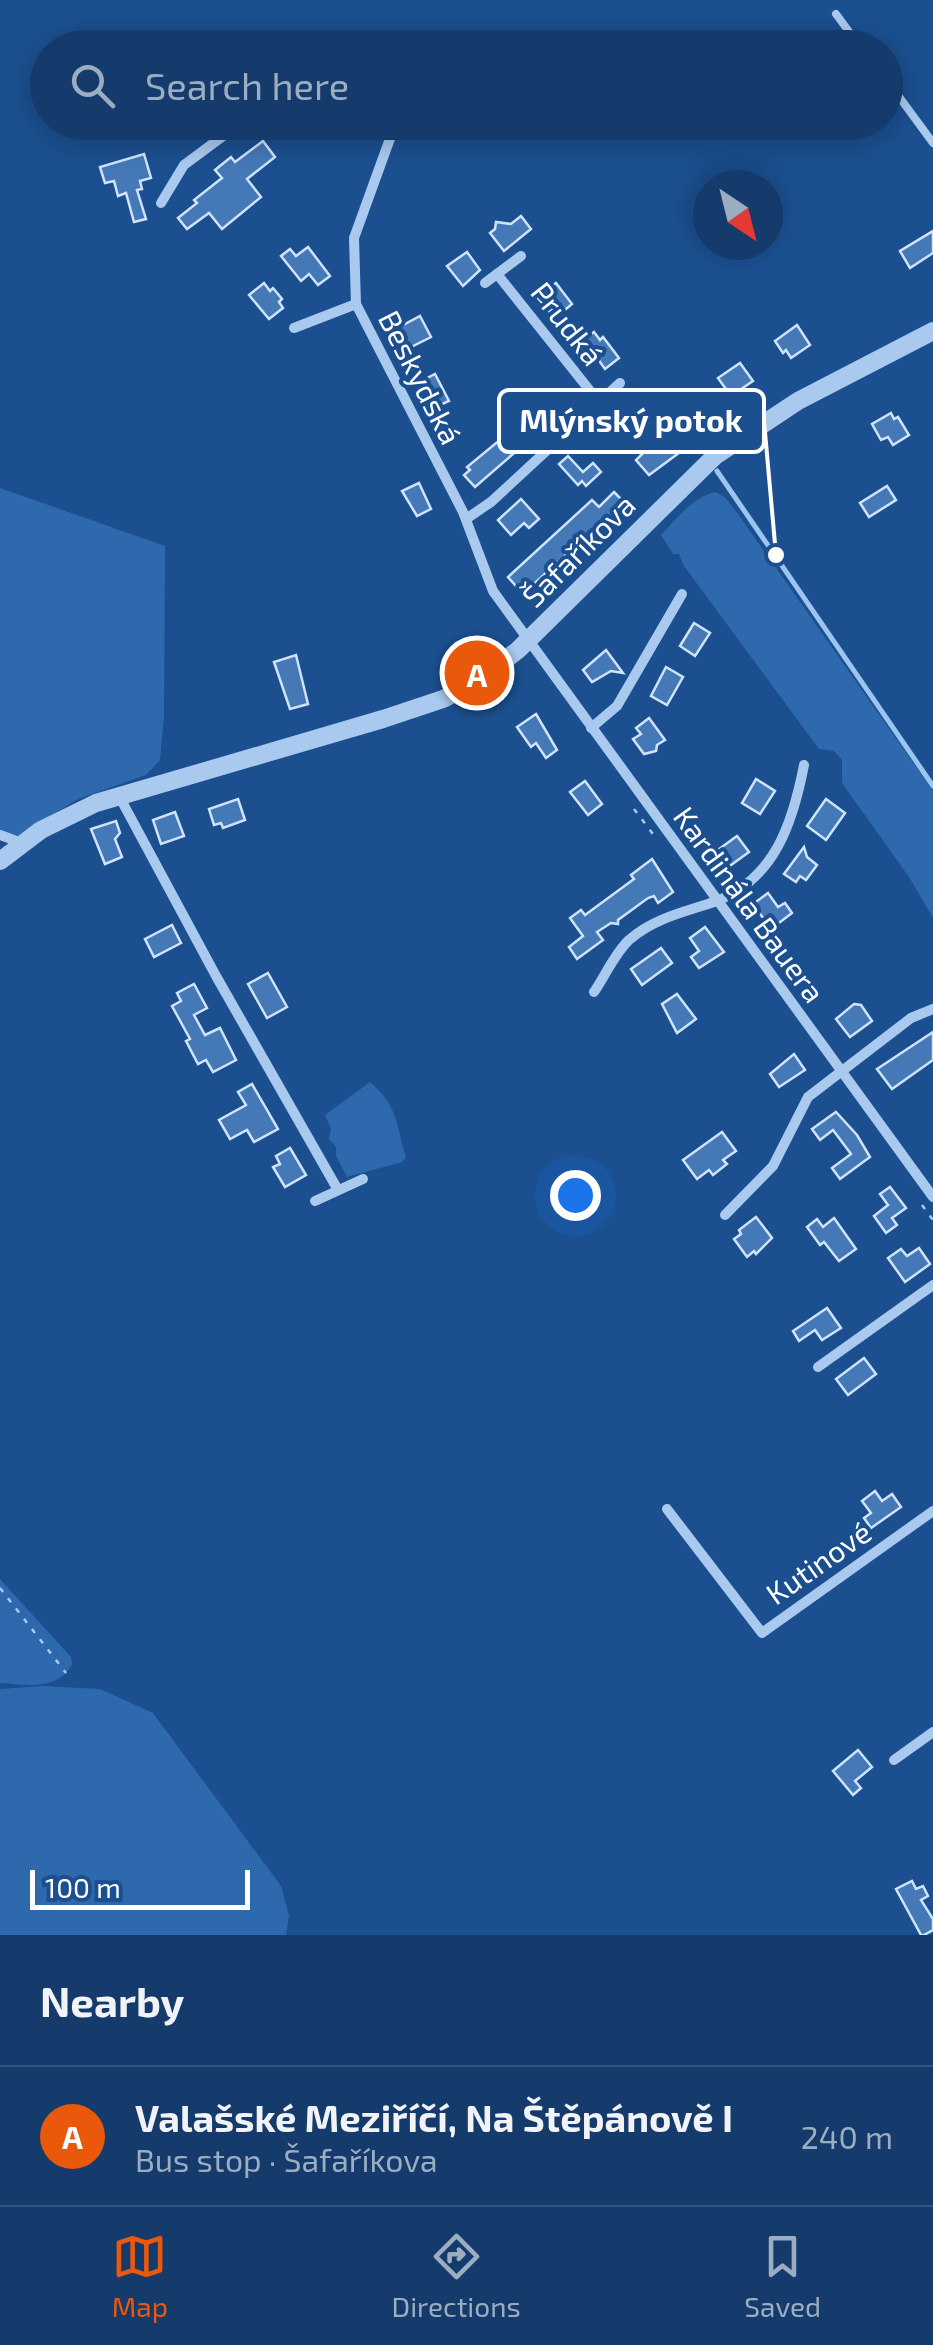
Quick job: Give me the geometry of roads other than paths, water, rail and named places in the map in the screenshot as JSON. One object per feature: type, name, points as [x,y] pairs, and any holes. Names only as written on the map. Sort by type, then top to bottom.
[{"type":"street","points":[[162,204],[184,166],[218,140]]},
{"type":"street","name":"Beskydská","points":[[389,140],[354,238],[356,304],[466,520],[496,598],[528,640]]},
{"type":"street","points":[[485,283],[521,256]]},
{"type":"street","name":"Prudká","points":[[497,274],[599,402]]},
{"type":"street","points":[[294,328],[356,304]]},
{"type":"street","name":"Šafaříkova","points":[[0,860],[69,815],[119,796],[428,705],[477,682],[528,640],[715,456],[798,401],[933,331]]},
{"type":"street","points":[[466,520],[491,502],[620,383]]},
{"type":"street","points":[[591,728],[617,706],[682,594]]},
{"type":"street","name":"Kardinála Bauera","points":[[528,640],[933,1197]]},
{"type":"street","points":[[594,992],[628,941],[668,916],[718,901],[751,880],[779,850],[795,811],[804,765]]},
{"type":"street","points":[[119,796],[338,1190]]},
{"type":"street","points":[[0,835],[22,843]]},
{"type":"street","points":[[725,1215],[773,1166],[808,1097],[911,1018],[933,1010]]},
{"type":"street","points":[[315,1200],[363,1179]]},
{"type":"street","points":[[818,1366],[933,1285]]},
{"type":"street","name":"Kutinové","points":[[667,1508],[762,1633],[933,1511]]},
{"type":"street","points":[[894,1760],[933,1732]]},
{"type":"lane","points":[[836,14],[848,30]]},
{"type":"lane","points":[[903,102],[933,143]]},
{"type":"waterway","points":[[717,471],[933,786]]},
{"type":"place","name":"Mlýnský potok","points":[[776,555]]},
{"type":"place","name":"Valašské Meziříčí, Na Štěpánově I","points":[[477,673]]}]
